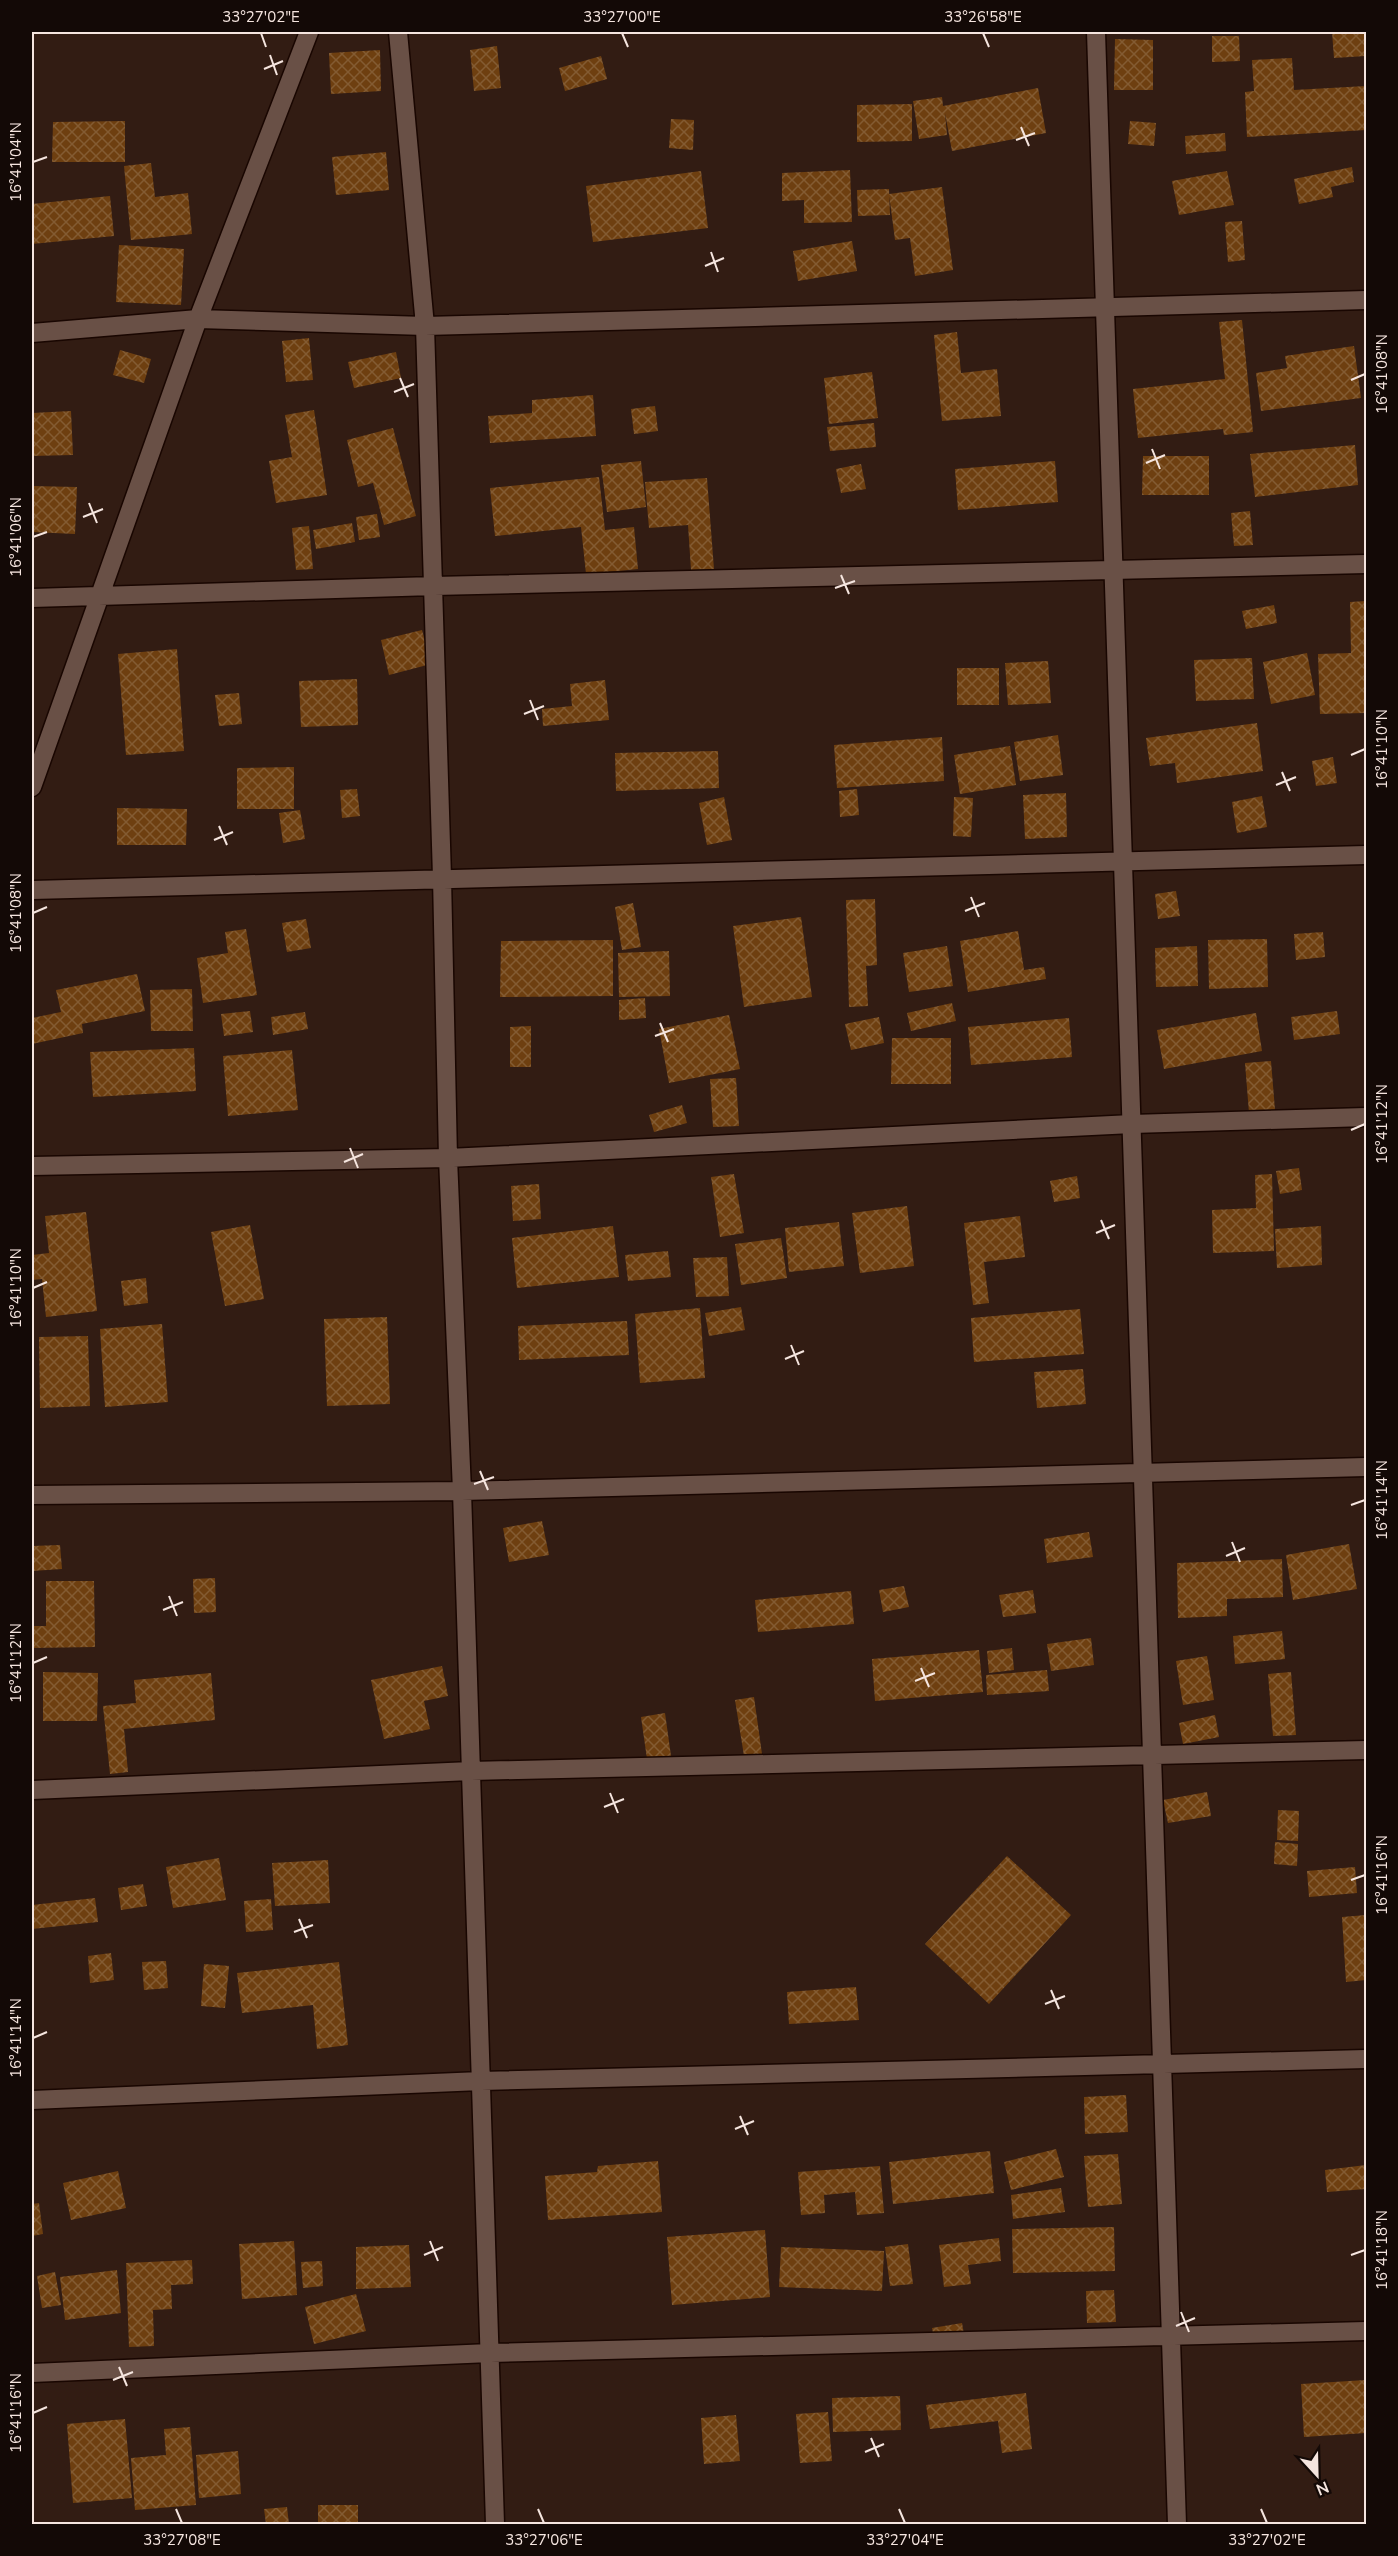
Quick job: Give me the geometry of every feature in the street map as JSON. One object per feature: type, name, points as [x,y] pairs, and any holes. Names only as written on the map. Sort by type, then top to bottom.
[{"type":"street","points":[[32,787],[198,320],[309,32]]},
{"type":"street","points":[[398,32],[425,326],[434,586],[448,1158],[462,1491],[495,2524]]},
{"type":"street","points":[[1096,32],[1177,2524]]},
{"type":"street","points":[[32,333],[198,320],[425,326],[1106,309],[1366,300]]},
{"type":"street","points":[[32,598],[1366,564]]},
{"type":"street","points":[[32,890],[442,877],[1124,863],[1366,855]]},
{"type":"street","points":[[32,1166],[448,1158],[1132,1124],[1366,1118]]},
{"type":"street","points":[[32,1495],[462,1491],[1143,1475],[1366,1467]]},
{"type":"street","points":[[32,1790],[471,1771],[1152,1757],[1366,1750]]},
{"type":"street","points":[[32,2100],[481,2081],[1366,2059]]},
{"type":"street","points":[[32,2373],[490,2353],[1366,2331]]},
{"type":"building","points":[[1332,32],[1366,32],[1366,56],[1334,58]]},
{"type":"building","points":[[1212,36],[1239,36],[1240,61],[1212,62]]},
{"type":"building","points":[[1115,39],[1153,40],[1153,90],[1114,90]]},
{"type":"building","points":[[497,46],[501,88],[474,91],[470,50]]},
{"type":"building","points":[[380,50],[381,91],[331,94],[329,53]]},
{"type":"building","points":[[601,56],[607,79],[565,91],[559,68]]},
{"type":"building","points":[[1292,58],[1294,90],[1366,86],[1366,130],[1247,137],[1245,92],[1254,91],[1252,60]]},
{"type":"building","points":[[1038,88],[1046,133],[952,151],[945,113],[947,135],[919,139],[913,101],[942,97],[943,106]]},
{"type":"building","points":[[912,104],[912,141],[857,142],[857,105]]},
{"type":"building","points":[[671,119],[694,120],[693,150],[669,148]]},
{"type":"building","points":[[125,121],[125,162],[52,162],[53,122]]},
{"type":"building","points":[[1130,121],[1156,123],[1154,146],[1128,144]]},
{"type":"building","points":[[1225,133],[1226,151],[1186,154],[1185,136]]},
{"type":"building","points":[[386,152],[389,190],[336,195],[332,157]]},
{"type":"building","points":[[151,163],[155,197],[188,193],[192,234],[131,240],[124,166]]},
{"type":"building","points":[[1352,167],[1354,182],[1331,187],[1333,197],[1299,204],[1294,179]]},
{"type":"building","points":[[850,170],[852,222],[804,223],[804,200],[782,201],[782,173]]},
{"type":"building","points":[[701,171],[708,228],[593,242],[586,186]]},
{"type":"building","points":[[1227,171],[1234,205],[1179,215],[1172,181]]},
{"type":"building","points":[[942,187],[953,270],[915,276],[910,238],[895,240],[889,194]]},
{"type":"building","points":[[889,189],[890,215],[858,216],[857,190]]},
{"type":"building","points":[[110,196],[114,236],[32,244],[32,204]]},
{"type":"building","points":[[1242,221],[1245,260],[1228,262],[1225,222]]},
{"type":"building","points":[[852,241],[857,271],[798,281],[793,251]]},
{"type":"building","points":[[119,245],[184,249],[181,305],[116,302]]},
{"type":"building","points":[[1242,320],[1253,432],[1224,435],[1223,429],[1138,438],[1133,389],[1225,379],[1219,322]]},
{"type":"building","points":[[957,332],[961,373],[997,369],[1001,416],[942,421],[934,335]]},
{"type":"building","points":[[309,338],[313,380],[286,382],[282,341]]},
{"type":"building","points":[[1354,346],[1361,398],[1261,411],[1256,373],[1287,368],[1285,356]]},
{"type":"building","points":[[120,350],[151,359],[144,383],[113,375]]},
{"type":"building","points":[[396,352],[401,378],[354,388],[348,362]]},
{"type":"building","points":[[872,372],[878,418],[829,424],[824,378]]},
{"type":"building","points":[[593,395],[596,436],[490,443],[488,416],[532,413],[532,400]]},
{"type":"building","points":[[655,406],[658,431],[634,434],[631,409]]},
{"type":"building","points":[[314,410],[327,495],[276,503],[269,461],[292,457],[285,415]]},
{"type":"building","points":[[71,411],[73,455],[32,456],[32,413]]},
{"type":"building","points":[[874,423],[876,447],[830,451],[827,427]]},
{"type":"building","points":[[393,428],[416,516],[384,525],[373,483],[358,487],[347,440]]},
{"type":"building","points":[[1355,445],[1358,485],[1255,497],[1250,454]]},
{"type":"building","points":[[1143,456],[1209,456],[1209,495],[1142,495]]},
{"type":"building","points":[[641,461],[646,507],[607,512],[601,465]]},
{"type":"building","points":[[1055,461],[1058,502],[958,510],[955,469]]},
{"type":"building","points":[[861,464],[866,489],[841,493],[836,469]]},
{"type":"building","points":[[599,477],[605,530],[634,527],[638,569],[586,574],[581,527],[495,536],[490,488]]},
{"type":"building","points":[[707,478],[714,569],[691,570],[688,525],[649,528],[645,482]]},
{"type":"building","points":[[32,486],[77,487],[75,534],[32,532]]},
{"type":"building","points":[[1250,511],[1253,545],[1234,546],[1231,513]]},
{"type":"building","points":[[377,514],[380,537],[359,540],[356,517]]},
{"type":"building","points":[[352,523],[355,542],[316,549],[313,530]]},
{"type":"building","points":[[309,526],[313,569],[296,570],[292,528]]},
{"type":"building","points":[[1366,601],[1366,713],[1320,714],[1318,654],[1351,653],[1350,602]]},
{"type":"building","points":[[1274,605],[1277,623],[1246,629],[1242,611]]},
{"type":"building","points":[[422,630],[431,664],[389,675],[381,640]]},
{"type":"building","points":[[177,649],[184,751],[126,755],[118,654]]},
{"type":"building","points":[[1307,653],[1315,695],[1271,704],[1263,662]]},
{"type":"building","points":[[1252,658],[1254,699],[1196,701],[1194,660]]},
{"type":"building","points":[[1048,661],[1051,703],[1008,705],[1005,663]]},
{"type":"building","points":[[957,668],[999,668],[999,705],[957,705]]},
{"type":"building","points":[[357,679],[358,725],[301,727],[299,681]]},
{"type":"building","points":[[605,680],[609,720],[543,726],[542,709],[572,706],[570,684]]},
{"type":"building","points":[[239,693],[242,724],[219,726],[215,695]]},
{"type":"building","points":[[1257,723],[1263,771],[1177,783],[1175,763],[1150,766],[1146,738]]},
{"type":"building","points":[[1058,735],[1063,775],[1020,781],[1014,742]]},
{"type":"building","points":[[942,737],[944,781],[837,788],[834,745]]},
{"type":"building","points":[[1010,746],[1016,785],[960,794],[954,755]]},
{"type":"building","points":[[718,751],[719,788],[616,791],[615,753]]},
{"type":"building","points":[[1333,757],[1337,783],[1316,786],[1312,761]]},
{"type":"building","points":[[294,767],[294,809],[237,809],[237,768]]},
{"type":"building","points":[[357,789],[360,816],[342,818],[340,790]]},
{"type":"building","points":[[857,789],[859,815],[840,817],[839,791]]},
{"type":"building","points":[[1066,793],[1067,837],[1025,839],[1023,795]]},
{"type":"building","points":[[1262,796],[1267,827],[1237,833],[1232,802]]},
{"type":"building","points":[[724,797],[732,840],[707,845],[699,803]]},
{"type":"building","points":[[954,797],[973,798],[971,837],[953,836]]},
{"type":"building","points":[[117,808],[187,809],[186,845],[117,845]]},
{"type":"building","points":[[300,810],[305,839],[283,843],[279,813]]},
{"type":"building","points":[[1176,891],[1180,916],[1158,919],[1155,894]]},
{"type":"building","points":[[875,899],[877,965],[866,966],[868,1006],[849,1007],[846,900]]},
{"type":"building","points":[[633,903],[641,947],[622,950],[615,907]]},
{"type":"building","points":[[801,917],[812,997],[744,1007],[733,926]]},
{"type":"building","points":[[306,919],[311,948],[287,952],[282,923]]},
{"type":"building","points":[[246,929],[257,995],[203,1003],[197,958],[228,953],[225,932]]},
{"type":"building","points":[[1018,931],[1024,970],[1044,967],[1046,979],[968,992],[960,941]]},
{"type":"building","points":[[1323,932],[1325,957],[1296,960],[1294,934]]},
{"type":"building","points":[[1267,939],[1268,987],[1209,989],[1208,940]]},
{"type":"building","points":[[613,940],[613,996],[500,997],[501,941]]},
{"type":"building","points":[[947,946],[953,986],[909,992],[903,953]]},
{"type":"building","points":[[1197,946],[1198,986],[1156,987],[1155,948]]},
{"type":"building","points":[[669,951],[670,996],[619,997],[618,953]]},
{"type":"building","points":[[137,974],[145,1011],[82,1024],[83,1033],[32,1044],[32,1018],[61,1012],[56,990]]},
{"type":"building","points":[[192,989],[193,1031],[151,1031],[150,990]]},
{"type":"building","points":[[645,998],[646,1018],[619,1020],[619,1000]]},
{"type":"building","points":[[952,1003],[956,1021],[911,1031],[907,1013]]},
{"type":"building","points":[[250,1011],[253,1032],[224,1036],[221,1014]]},
{"type":"building","points":[[1337,1011],[1340,1034],[1294,1040],[1291,1017]]},
{"type":"building","points":[[305,1012],[308,1029],[273,1035],[271,1017]]},
{"type":"building","points":[[1256,1013],[1262,1051],[1164,1069],[1157,1030]]},
{"type":"building","points":[[729,1015],[740,1069],[669,1083],[659,1029]]},
{"type":"building","points":[[879,1017],[884,1043],[851,1050],[845,1024]]},
{"type":"building","points":[[1069,1018],[1072,1057],[971,1065],[968,1027]]},
{"type":"building","points":[[531,1026],[531,1067],[510,1067],[510,1027]]},
{"type":"building","points":[[892,1038],[951,1038],[951,1084],[891,1084]]},
{"type":"building","points":[[194,1048],[196,1091],[93,1097],[90,1052]]},
{"type":"building","points":[[292,1050],[298,1110],[228,1116],[223,1056]]},
{"type":"building","points":[[1271,1061],[1275,1110],[1249,1113],[1245,1063]]},
{"type":"building","points":[[736,1078],[739,1126],[713,1127],[710,1079]]},
{"type":"building","points":[[682,1105],[687,1123],[654,1132],[649,1115]]},
{"type":"building","points":[[1299,1168],[1302,1190],[1280,1194],[1276,1171]]},
{"type":"building","points":[[734,1174],[744,1233],[720,1237],[711,1177]]},
{"type":"building","points":[[1272,1174],[1274,1251],[1213,1253],[1212,1210],[1256,1208],[1255,1175]]},
{"type":"building","points":[[1077,1176],[1080,1198],[1054,1202],[1050,1181]]},
{"type":"building","points":[[539,1184],[541,1219],[513,1221],[511,1186]]},
{"type":"building","points":[[907,1206],[914,1266],[860,1273],[852,1213]]},
{"type":"building","points":[[86,1212],[97,1311],[46,1317],[42,1279],[32,1280],[32,1255],[49,1253],[45,1216]]},
{"type":"building","points":[[1020,1216],[1025,1257],[984,1262],[989,1303],[973,1305],[964,1223]]},
{"type":"building","points":[[839,1222],[844,1266],[789,1272],[785,1228]]},
{"type":"building","points":[[250,1225],[264,1299],[225,1306],[211,1232]]},
{"type":"building","points":[[613,1226],[619,1277],[517,1288],[512,1238]]},
{"type":"building","points":[[1321,1226],[1322,1265],[1277,1268],[1275,1229]]},
{"type":"building","points":[[781,1238],[787,1278],[741,1285],[735,1244]]},
{"type":"building","points":[[668,1251],[671,1277],[628,1281],[625,1255]]},
{"type":"building","points":[[727,1257],[729,1296],[696,1297],[693,1258]]},
{"type":"building","points":[[146,1278],[148,1303],[124,1306],[121,1281]]},
{"type":"building","points":[[741,1307],[745,1330],[709,1336],[705,1313]]},
{"type":"building","points":[[700,1308],[705,1378],[640,1383],[635,1314]]},
{"type":"building","points":[[1080,1309],[1084,1354],[974,1362],[971,1318]]},
{"type":"building","points":[[387,1317],[390,1404],[327,1406],[324,1319]]},
{"type":"building","points":[[627,1321],[629,1355],[519,1360],[518,1326]]},
{"type":"building","points":[[162,1324],[168,1402],[105,1407],[100,1329]]},
{"type":"building","points":[[88,1336],[90,1406],[40,1408],[39,1337]]},
{"type":"building","points":[[1083,1369],[1086,1404],[1037,1408],[1034,1372]]},
{"type":"building","points":[[542,1521],[549,1555],[509,1562],[503,1528]]},
{"type":"building","points":[[1089,1532],[1093,1557],[1047,1563],[1044,1539]]},
{"type":"building","points":[[1349,1544],[1357,1589],[1293,1600],[1286,1555]]},
{"type":"building","points":[[60,1545],[62,1569],[32,1571],[32,1546]]},
{"type":"building","points":[[1282,1559],[1283,1597],[1227,1599],[1227,1616],[1178,1618],[1177,1563]]},
{"type":"building","points":[[215,1578],[216,1612],[194,1613],[193,1579]]},
{"type":"building","points":[[46,1581],[94,1581],[95,1647],[32,1648],[32,1626],[46,1626]]},
{"type":"building","points":[[904,1586],[909,1607],[883,1612],[879,1590]]},
{"type":"building","points":[[1033,1590],[1036,1613],[1003,1617],[999,1595]]},
{"type":"building","points":[[851,1591],[854,1624],[758,1632],[755,1600]]},
{"type":"building","points":[[1282,1631],[1285,1659],[1235,1664],[1233,1636]]},
{"type":"building","points":[[1091,1638],[1094,1665],[1051,1671],[1047,1644]]},
{"type":"building","points":[[1012,1648],[1014,1670],[989,1673],[987,1651]]},
{"type":"building","points":[[979,1650],[983,1692],[875,1701],[872,1659]]},
{"type":"building","points":[[1207,1656],[1214,1700],[1183,1705],[1176,1661]]},
{"type":"building","points":[[442,1666],[448,1696],[424,1701],[430,1729],[384,1739],[371,1680]]},
{"type":"building","points":[[1047,1670],[1049,1691],[987,1695],[986,1675]]},
{"type":"building","points":[[43,1672],[98,1673],[97,1721],[43,1721]]},
{"type":"building","points":[[1291,1672],[1296,1735],[1273,1736],[1268,1674]]},
{"type":"building","points":[[211,1673],[215,1720],[124,1729],[128,1772],[110,1774],[103,1706],[136,1703],[134,1680]]},
{"type":"building","points":[[754,1697],[762,1754],[744,1756],[735,1700]]},
{"type":"building","points":[[665,1713],[671,1756],[647,1759],[641,1717]]},
{"type":"building","points":[[1215,1715],[1219,1737],[1183,1744],[1179,1723]]},
{"type":"building","points":[[1207,1792],[1211,1816],[1168,1823],[1163,1800]]},
{"type":"building","points":[[1278,1810],[1299,1811],[1298,1841],[1277,1840]]},
{"type":"building","points":[[1275,1842],[1298,1844],[1297,1866],[1274,1864]]},
{"type":"building","points":[[1007,1856],[1071,1915],[989,2004],[925,1944]]},
{"type":"building","points":[[219,1858],[226,1900],[173,1908],[166,1867]]},
{"type":"building","points":[[328,1860],[330,1903],[275,1906],[272,1863]]},
{"type":"building","points":[[1355,1867],[1357,1893],[1309,1897],[1307,1871]]},
{"type":"building","points":[[143,1884],[147,1906],[121,1910],[118,1888]]},
{"type":"building","points":[[95,1898],[98,1922],[32,1929],[32,1905]]},
{"type":"building","points":[[271,1899],[273,1930],[246,1932],[244,1901]]},
{"type":"building","points":[[1366,1915],[1366,1980],[1346,1982],[1342,1917]]},
{"type":"building","points":[[111,1953],[114,1980],[90,1983],[88,1956]]},
{"type":"building","points":[[166,1961],[168,1988],[144,1990],[142,1962]]},
{"type":"building","points":[[339,1962],[348,2045],[317,2049],[313,2005],[242,2013],[237,1973]]},
{"type":"building","points":[[204,1964],[229,1966],[225,2008],[201,2006]]},
{"type":"building","points":[[856,1987],[859,2020],[789,2024],[787,1992]]},
{"type":"building","points":[[1126,2095],[1128,2132],[1085,2134],[1084,2097]]},
{"type":"building","points":[[1056,2149],[1064,2177],[1011,2190],[1004,2162]]},
{"type":"building","points":[[990,2151],[994,2193],[893,2204],[889,2162]]},
{"type":"building","points":[[1118,2154],[1122,2204],[1088,2207],[1084,2156]]},
{"type":"building","points":[[658,2161],[662,2212],[548,2220],[545,2176],[597,2172],[598,2166]]},
{"type":"building","points":[[1366,2165],[1366,2189],[1327,2192],[1325,2170]]},
{"type":"building","points":[[880,2166],[884,2213],[857,2215],[855,2192],[824,2195],[825,2213],[801,2215],[798,2172]]},
{"type":"building","points":[[118,2171],[126,2208],[71,2220],[63,2183]]},
{"type":"building","points":[[1061,2188],[1065,2212],[1013,2219],[1011,2195]]},
{"type":"building","points":[[39,2203],[43,2234],[32,2236],[32,2204]]},
{"type":"building","points":[[1114,2227],[1115,2271],[1013,2273],[1012,2229]]},
{"type":"building","points":[[765,2230],[770,2297],[672,2305],[667,2237]]},
{"type":"building","points":[[999,2238],[1001,2261],[968,2265],[971,2284],[944,2287],[939,2245]]},
{"type":"building","points":[[294,2241],[297,2295],[242,2299],[239,2244]]},
{"type":"building","points":[[908,2244],[913,2284],[890,2286],[885,2247]]},
{"type":"building","points":[[409,2245],[411,2287],[356,2289],[356,2247]]},
{"type":"building","points":[[781,2247],[884,2251],[882,2291],[779,2287]]},
{"type":"building","points":[[192,2260],[193,2284],[171,2285],[172,2309],[153,2310],[154,2346],[129,2347],[126,2263]]},
{"type":"building","points":[[322,2261],[323,2286],[303,2288],[301,2262]]},
{"type":"building","points":[[117,2270],[121,2313],[65,2320],[60,2277]]},
{"type":"building","points":[[55,2272],[61,2305],[42,2308],[37,2276]]},
{"type":"building","points":[[1114,2290],[1116,2322],[1087,2323],[1086,2291]]},
{"type":"building","points":[[356,2294],[366,2331],[314,2344],[305,2307]]},
{"type":"building","points":[[962,2323],[965,2339],[935,2344],[932,2328]]},
{"type":"building","points":[[1366,2380],[1366,2433],[1304,2437],[1301,2384]]},
{"type":"building","points":[[1026,2393],[1032,2449],[1002,2453],[998,2421],[930,2429],[926,2405]]},
{"type":"building","points":[[900,2396],[901,2430],[833,2432],[832,2398]]},
{"type":"building","points":[[828,2412],[832,2461],[800,2463],[796,2414]]},
{"type":"building","points":[[736,2415],[740,2461],[704,2464],[701,2418]]},
{"type":"building","points":[[125,2419],[132,2498],[73,2503],[67,2424]]},
{"type":"building","points":[[190,2427],[196,2505],[135,2510],[131,2458],[166,2455],[164,2429]]},
{"type":"building","points":[[238,2451],[241,2494],[199,2498],[196,2455]]},
{"type":"building","points":[[318,2505],[358,2505],[358,2524],[318,2524]]},
{"type":"building","points":[[287,2507],[289,2524],[266,2524],[264,2509]]}]
